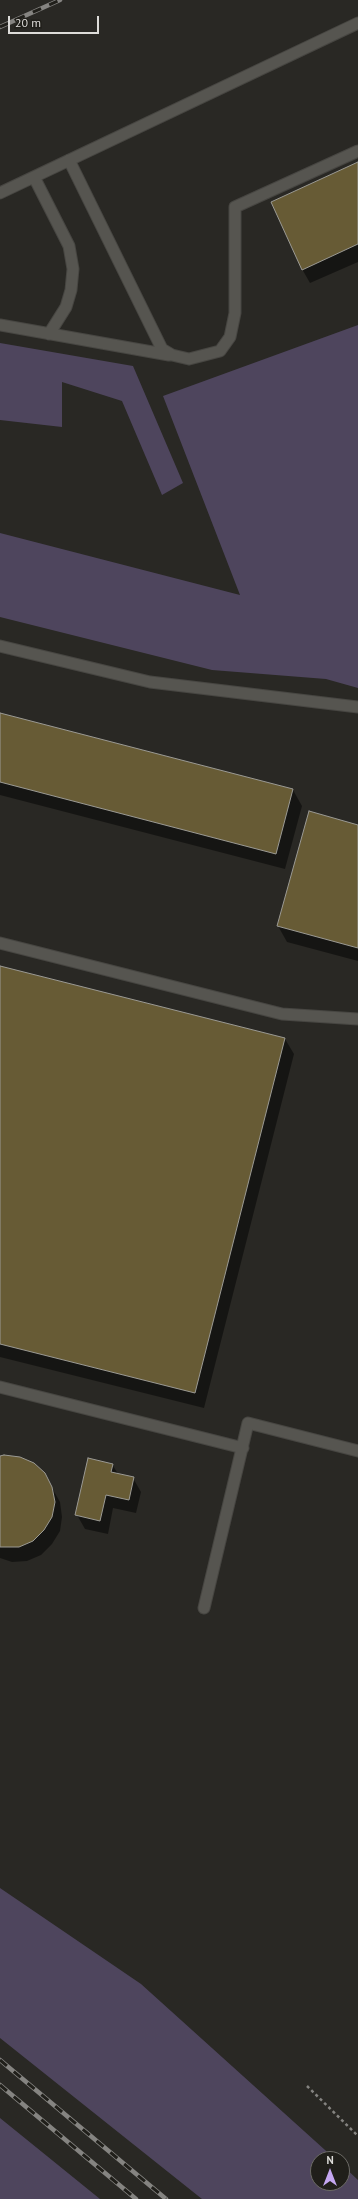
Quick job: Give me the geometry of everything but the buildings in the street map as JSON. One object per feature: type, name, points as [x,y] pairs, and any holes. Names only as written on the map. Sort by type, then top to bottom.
[{"type":"street","points":[[0,193],[358,23]]},
{"type":"street","points":[[0,326],[189,359],[220,352],[230,337],[235,313],[235,207],[358,151]]},
{"type":"street","points":[[69,160],[162,349],[172,355]]},
{"type":"street","points":[[34,177],[69,246],[73,269],[71,290],[66,306],[49,334]]},
{"type":"street","points":[[0,646],[150,682],[358,707]]},
{"type":"street","points":[[0,942],[282,1014],[358,1019]]},
{"type":"street","points":[[0,1387],[243,1448]]},
{"type":"street","points":[[204,1608],[248,1423],[358,1451]]},
{"type":"path","points":[[307,2086],[358,2136]]},
{"type":"shaded area","points":[[358,325],[358,688],[326,679],[212,670],[0,617],[0,533],[240,595],[163,396]]},
{"type":"shaded area","points":[[0,343],[133,366],[183,483],[162,495],[122,401],[62,382],[62,427],[0,420]]},
{"type":"shaded area","points":[[0,1888],[141,1984],[326,2151],[310,2151],[310,2191],[350,2191],[350,2172],[358,2180],[358,2199],[202,2199],[0,2038]]},
{"type":"shaded area","points":[[0,2118],[100,2199],[0,2199]]},
{"type":"railway","points":[[0,27],[60,0]]},
{"type":"railway","points":[[0,2060],[166,2199]]},
{"type":"railway","points":[[0,2085],[136,2199]]}]
